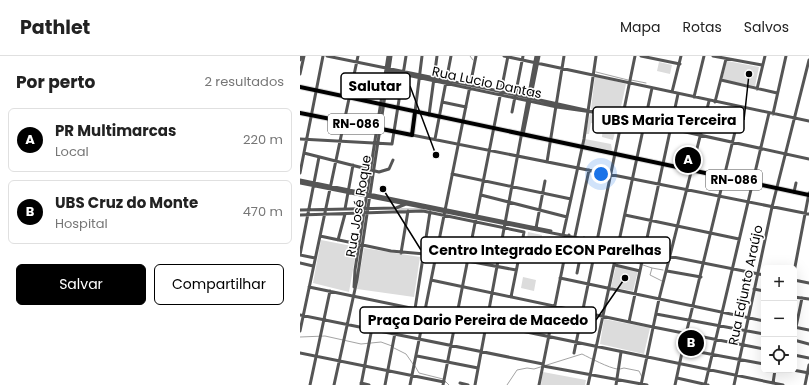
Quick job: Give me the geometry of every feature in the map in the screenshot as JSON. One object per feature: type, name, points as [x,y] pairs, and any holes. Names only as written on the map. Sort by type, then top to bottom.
[{"type":"main road","name":"RN-086","points":[[300,88],[350,97],[522,136],[582,147],[809,195]]},
{"type":"main road","points":[[412,134],[415,112]]},
{"type":"main road","name":"RN-086","points":[[300,113],[412,134]]},
{"type":"street","points":[[300,60],[302,56]]},
{"type":"street","points":[[300,74],[302,56]]},
{"type":"street","points":[[300,173],[323,56]]},
{"type":"street","name":"Rua Lucio Dantas","points":[[323,56],[345,58],[357,63],[809,159]]},
{"type":"street","points":[[300,331],[302,315],[337,160],[358,56]]},
{"type":"street","name":"Rua José Roque","points":[[334,385],[353,296],[355,270],[362,245],[390,56]]},
{"type":"street","points":[[300,139],[392,144],[399,108],[406,56]]},
{"type":"street","points":[[415,112],[422,56]]},
{"type":"street","points":[[429,115],[437,56]]},
{"type":"street","points":[[434,139],[451,56]]},
{"type":"street","points":[[410,385],[476,56]]},
{"type":"street","points":[[300,353],[364,365],[444,383],[484,182],[507,56],[523,58],[536,63],[563,69],[809,121]]},
{"type":"street","points":[[474,385],[504,224],[530,99],[536,56]]},
{"type":"street","points":[[536,63],[539,56]]},
{"type":"street","points":[[548,162],[558,105],[564,56]]},
{"type":"street","points":[[539,385],[560,278],[567,217],[590,112],[596,56]]},
{"type":"street","points":[[574,353],[612,175],[635,56]]},
{"type":"street","points":[[641,56],[680,64]]},
{"type":"street","points":[[672,92],[681,56]]},
{"type":"street","points":[[694,97],[704,56]]},
{"type":"street","points":[[712,56],[762,65]]},
{"type":"street","points":[[757,89],[764,56]]},
{"type":"street","points":[[677,378],[706,385],[708,369],[733,268],[751,183],[778,93],[786,56]]},
{"type":"street","points":[[512,112],[523,58]]},
{"type":"street","points":[[715,102],[726,59]]},
{"type":"street","name":"Rua Edjunto Araújo","points":[[734,385],[772,207],[808,72],[809,60]]},
{"type":"street","points":[[721,80],[778,93]]},
{"type":"street","points":[[588,385],[610,289],[652,88]]},
{"type":"street","points":[[629,322],[678,94]]},
{"type":"street","points":[[641,384],[656,314],[672,256],[691,170],[701,136],[709,100]]},
{"type":"street","points":[[442,102],[466,107]]},
{"type":"street","points":[[675,385],[723,177],[733,143],[741,107]]},
{"type":"street","points":[[412,134],[809,214]]},
{"type":"street","points":[[304,153],[382,172],[390,169],[393,160]]},
{"type":"street","points":[[315,258],[300,255],[319,157]]},
{"type":"street","points":[[345,209],[353,165]]},
{"type":"street","points":[[575,236],[589,170]]},
{"type":"street","points":[[452,174],[484,182],[513,186],[571,199]]},
{"type":"street","points":[[300,180],[314,185]]},
{"type":"street","points":[[536,229],[545,181]]},
{"type":"street","points":[[300,183],[369,195],[444,212],[565,234],[761,274]]},
{"type":"street","points":[[794,192],[796,184]]},
{"type":"street","points":[[481,195],[567,217]]},
{"type":"street","points":[[795,265],[804,214],[809,195]]},
{"type":"street","points":[[300,215],[345,214],[396,208],[407,203]]},
{"type":"street","points":[[300,210],[345,209],[408,212],[431,209]]},
{"type":"street","points":[[415,309],[431,209]]},
{"type":"street","points":[[401,253],[408,212]]},
{"type":"street","points":[[338,240],[345,214]]},
{"type":"street","points":[[625,215],[651,219],[739,239]]},
{"type":"street","points":[[476,218],[504,224],[524,232],[511,297]]},
{"type":"street","points":[[320,236],[401,253],[436,255],[516,270]]},
{"type":"street","points":[[577,273],[584,238]]},
{"type":"street","points":[[300,263],[313,266]]},
{"type":"street","points":[[615,265],[640,271]]},
{"type":"street","points":[[667,271],[701,277]]},
{"type":"street","points":[[560,278],[761,320]]},
{"type":"street","points":[[431,280],[463,288],[555,305],[686,334],[761,348]]},
{"type":"street","points":[[797,281],[809,283]]},
{"type":"street","points":[[309,287],[425,312],[681,363],[772,384],[783,385]]},
{"type":"street","points":[[754,289],[761,290]]},
{"type":"street","points":[[310,385],[330,291]]},
{"type":"street","points":[[797,297],[809,299]]},
{"type":"street","points":[[797,319],[802,298]]},
{"type":"street","points":[[656,314],[761,334]]},
{"type":"street","points":[[302,315],[372,328],[591,375],[647,385]]},
{"type":"street","points":[[797,327],[809,330]]},
{"type":"street","points":[[370,385],[361,384],[372,328]]},
{"type":"street","points":[[384,385],[395,333]]},
{"type":"street","points":[[797,341],[809,344]]},
{"type":"street","points":[[683,349],[761,364]]},
{"type":"street","points":[[616,385],[621,352]]},
{"type":"street","points":[[417,356],[478,368]]},
{"type":"street","points":[[797,356],[809,358]]},
{"type":"street","points":[[805,385],[809,365]]},
{"type":"street","points":[[797,371],[808,373]]},
{"type":"street","points":[[772,384],[774,373]]},
{"type":"street","points":[[460,383],[468,385]]},
{"type":"shaded area","points":[[727,61],[759,67],[755,86],[722,80]]},
{"type":"shaded area","points":[[659,62],[672,65],[670,74],[657,71]]},
{"type":"shaded area","points":[[595,76],[626,84],[619,116],[591,109]]},
{"type":"shaded area","points":[[590,114],[618,120],[613,140],[602,137],[603,125],[591,123],[589,134],[585,134]]},
{"type":"shaded area","points":[[585,139],[611,144],[612,150],[610,151],[584,145]]},
{"type":"shaded area","points":[[528,232],[542,235],[539,254],[525,252]]},
{"type":"shaded area","points":[[321,240],[357,247],[349,292],[313,283]]},
{"type":"shaded area","points":[[364,248],[420,257],[414,297],[357,289]]},
{"type":"shaded area","points":[[616,266],[638,271],[633,291],[611,287]]},
{"type":"shaded area","points":[[523,277],[536,280],[534,291],[521,288]]},
{"type":"shaded area","points":[[604,319],[650,328],[644,354],[600,344]]},
{"type":"shaded area","points":[[543,372],[586,380],[585,385],[541,385]]},
{"type":"waterway","points":[[470,56],[473,60]]},
{"type":"waterway","points":[[596,72],[628,80]]},
{"type":"waterway","points":[[631,80],[646,83]]},
{"type":"waterway","points":[[398,209],[422,209]]},
{"type":"waterway","points":[[631,250],[631,261],[640,264]]},
{"type":"waterway","points":[[643,265],[652,268],[650,275],[662,281]]},
{"type":"waterway","points":[[652,268],[663,270]]},
{"type":"waterway","points":[[300,337],[325,336],[361,344],[381,342],[392,346]]},
{"type":"waterway","points":[[394,348],[406,354],[413,364]]},
{"type":"waterway","points":[[507,385],[517,370],[527,368],[534,369],[582,354],[617,369]]},
{"type":"waterway","points":[[415,366],[419,373],[443,379]]},
{"type":"waterway","points":[[620,369],[624,368],[639,371],[642,377]]},
{"type":"waterway","points":[[445,381],[449,385]]},
{"type":"place","name":"UBS Maria Terceira","points":[[749,74]]},
{"type":"place","name":"Salutar","points":[[436,155]]},
{"type":"place","name":"PR Multimarcas","points":[[688,160]]},
{"type":"place","name":"Centro Integrado ECON Parelhas","points":[[383,189]]},
{"type":"place","name":"Praça Dario Pereira de Macedo","points":[[625,278]]},
{"type":"place","name":"UBS Cruz do Monte","points":[[691,343]]}]
